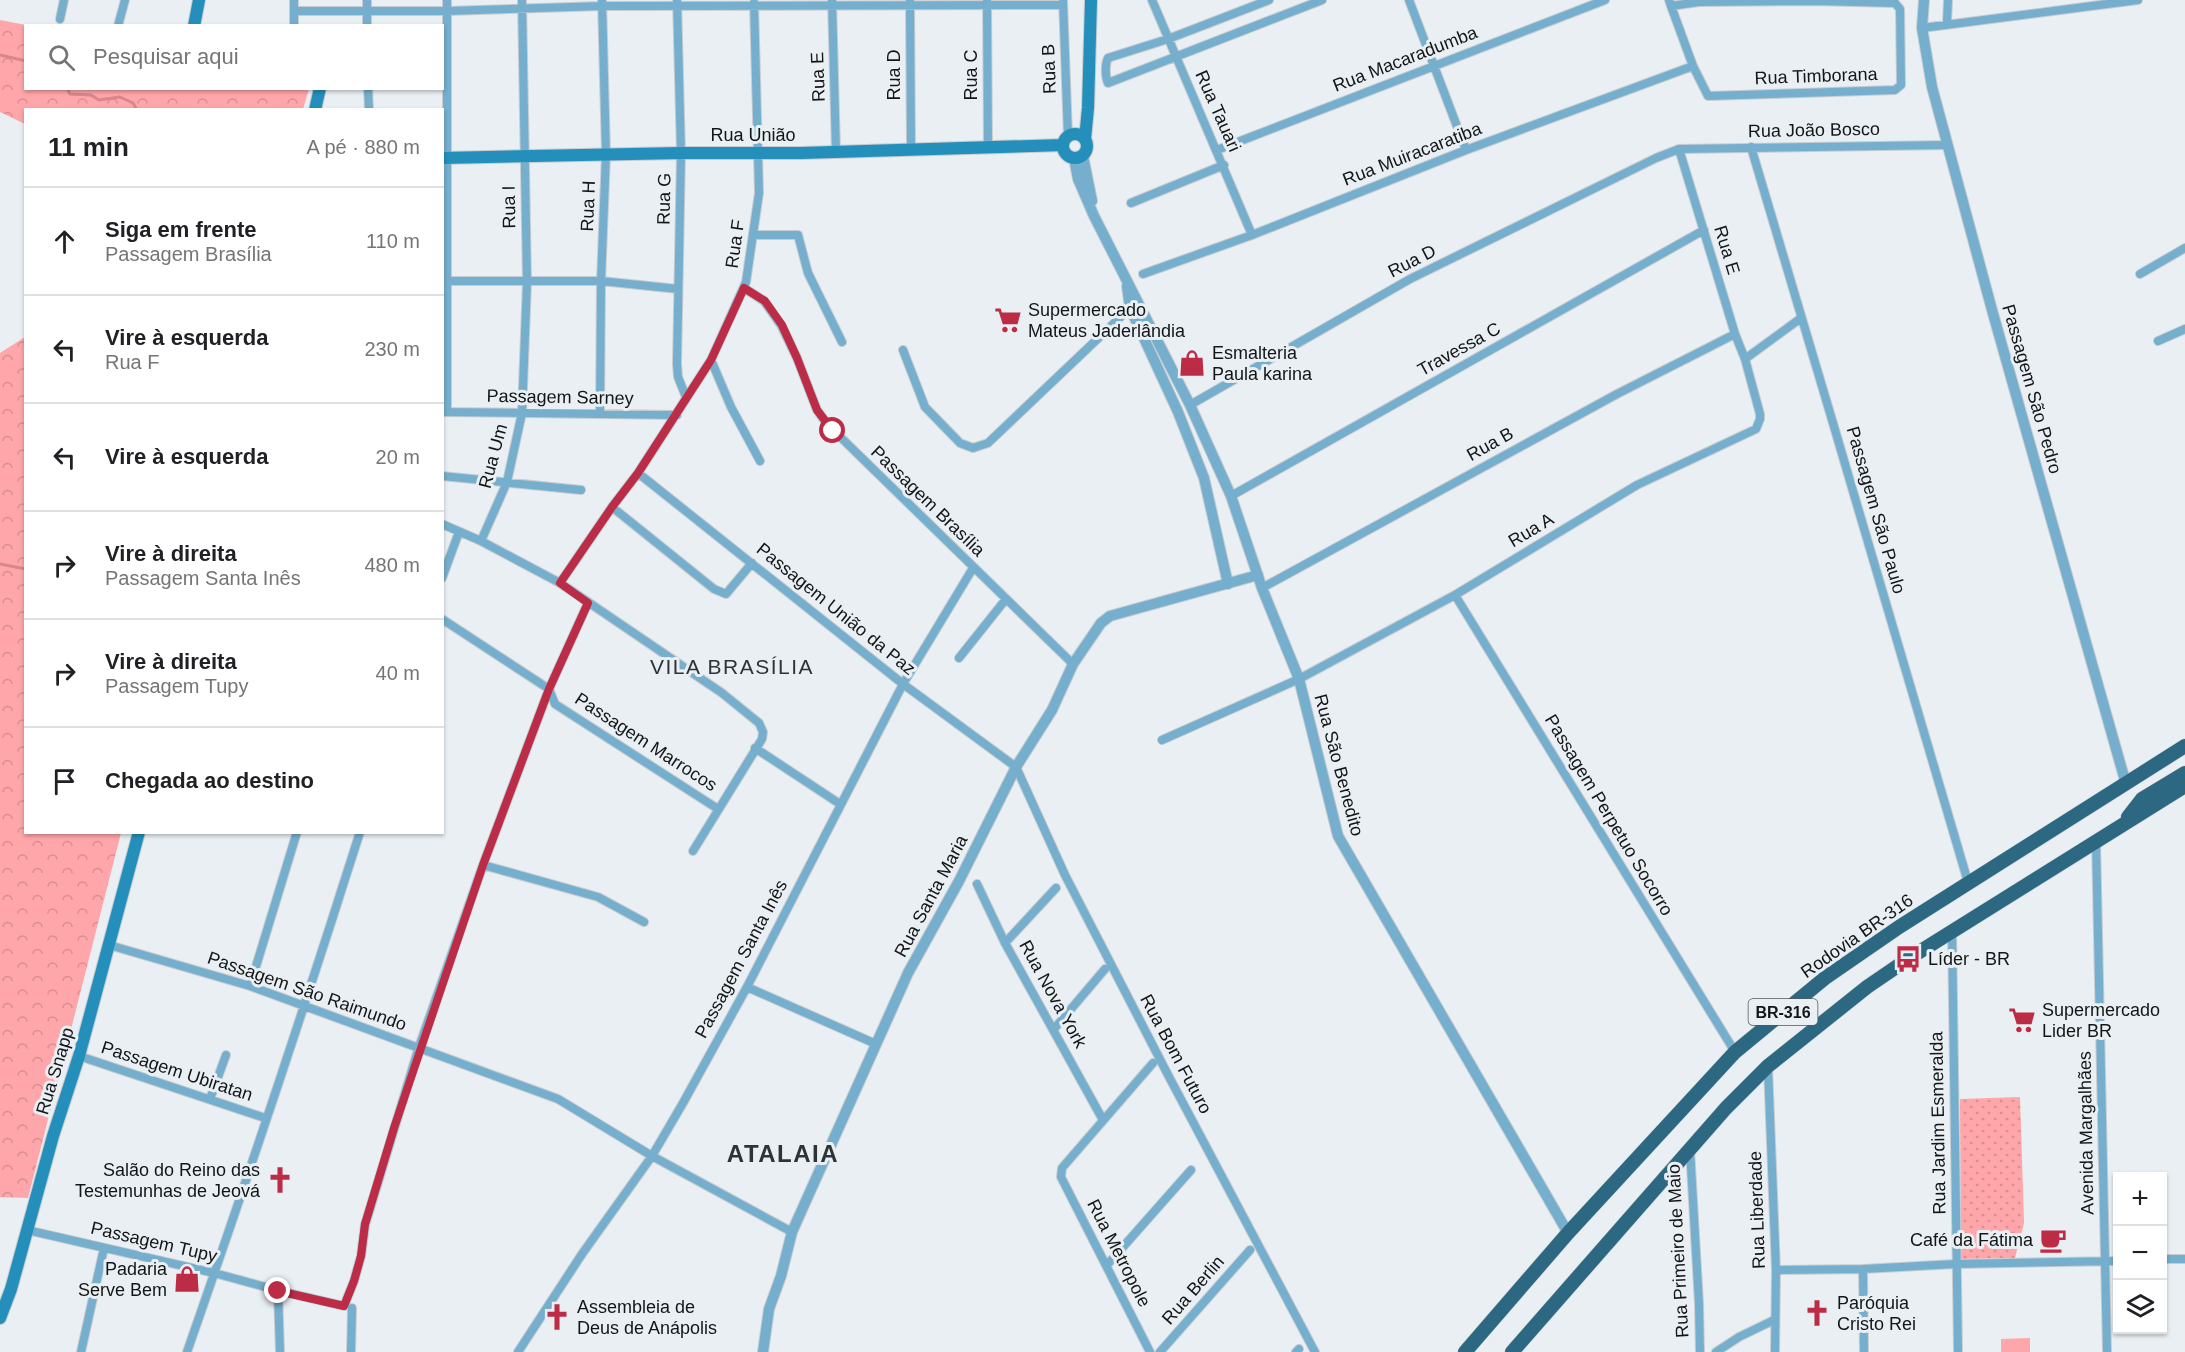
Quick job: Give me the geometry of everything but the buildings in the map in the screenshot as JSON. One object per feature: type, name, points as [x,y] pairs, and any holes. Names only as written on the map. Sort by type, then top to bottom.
[{"type":"highway","name":"Rodovia BR-316","points":[[1465,1352],[1568,1233],[1735,1052],[1825,978],[1899,927],[2185,746]]},
{"type":"highway","points":[[2121,826],[2142,799],[2185,773]]},
{"type":"highway","name":"BR-316","points":[[1512,1352],[1690,1148],[1768,1066],[1866,987],[1952,930],[2185,786]]},
{"type":"main road","points":[[194,24],[199,0]]},
{"type":"main road","points":[[1085,139],[1075,134],[1066,141],[1065,153],[1079,157],[1087,146],[1085,139],[1091,0]]},
{"type":"main road","points":[[315,108],[320,90]]},
{"type":"main road","name":"Rua União","points":[[445,158],[988,149],[1066,141]]},
{"type":"main road","name":"Rua Snapp","points":[[0,1318],[79,1056],[138,834]]},
{"type":"street","points":[[60,19],[64,0]]},
{"type":"street","points":[[119,24],[125,0]]},
{"type":"street","points":[[294,0],[294,24]]},
{"type":"street","points":[[367,0],[367,24]]},
{"type":"street","points":[[445,412],[447,0]]},
{"type":"street","name":"Rua Tauari","points":[[1152,0],[1252,235]]},
{"type":"street","points":[[1269,0],[1168,39],[1108,57],[1106,62],[1108,83],[1322,0]]},
{"type":"street","points":[[1409,0],[1466,150]]},
{"type":"street","name":"Rua Macaradumba","points":[[1217,150],[1605,0]]},
{"type":"street","name":"Passagem São Pedro","points":[[1924,0],[1922,28],[1932,87],[1995,321],[2126,784]]},
{"type":"street","points":[[1947,23],[1948,0]]},
{"type":"street","points":[[1922,28],[2114,1],[2138,0]]},
{"type":"street","points":[[294,11],[447,11],[522,4],[602,3],[1063,2]]},
{"type":"street","name":"Rua B","points":[[1063,2],[1066,141]]},
{"type":"street","name":"Rua Timborana","points":[[1670,3],[1889,2],[1895,3],[1900,9],[1902,79],[1901,85],[1895,90],[1708,96],[1694,66]]},
{"type":"street","name":"Rua H","points":[[600,414],[601,281],[606,154],[602,3]]},
{"type":"street","name":"Rua G","points":[[677,3],[681,153],[676,364],[678,377],[686,397]]},
{"type":"street","name":"Rua F","points":[[560,583],[638,473],[711,360],[747,282],[759,193],[754,3]]},
{"type":"street","name":"Rua E","points":[[832,3],[836,152]]},
{"type":"street","name":"Rua D","points":[[910,3],[911,150]]},
{"type":"street","name":"Rua C","points":[[987,3],[988,149]]},
{"type":"street","points":[[1670,3],[1694,66]]},
{"type":"street","name":"Rua I","points":[[522,4],[527,282],[522,413]]},
{"type":"street","name":"Rua Muiracaratiba","points":[[1143,274],[1252,235],[1466,150],[1694,66]]},
{"type":"street","points":[[368,90],[369,108]]},
{"type":"street","name":"Rua João Bosco","points":[[1656,158],[1679,149],[1948,144]]},
{"type":"street","name":"Passagem São Paulo","points":[[1751,147],[1801,318],[1828,400],[1968,882]]},
{"type":"street","name":"Rua E","points":[[1679,149],[1755,401]]},
{"type":"street","name":"Rua São Benedito","points":[[1079,157],[1078,179],[1094,216],[1126,283],[1140,303],[1190,405],[1231,496],[1262,588],[1299,679],[1329,807],[1344,849],[1568,1233]]},
{"type":"street","name":"Rua D","points":[[1190,405],[1410,279],[1656,158]]},
{"type":"street","points":[[1131,203],[1224,165]]},
{"type":"street","name":"Travessa C","points":[[1231,496],[1704,230]]},
{"type":"street","points":[[753,235],[798,235],[808,273],[842,342]]},
{"type":"street","points":[[2140,274],[2185,248]]},
{"type":"street","points":[[445,281],[601,281],[678,289]]},
{"type":"street","name":"Rua São Benedito","points":[[1126,283],[1130,308],[1179,412],[1204,478],[1228,584]]},
{"type":"street","name":"Passagem Brasília","points":[[744,288],[765,301],[782,325],[817,410],[827,424],[1073,664]]},
{"type":"street","points":[[903,350],[925,407],[960,443],[973,448],[988,443],[1130,308]]},
{"type":"street","points":[[1744,359],[1801,318]]},
{"type":"street","points":[[2158,341],[2185,329]]},
{"type":"street","name":"Rua B","points":[[1262,588],[1617,394],[1735,334]]},
{"type":"street","points":[[711,360],[731,407],[760,461]]},
{"type":"street","name":"Rua A","points":[[1162,740],[1299,679],[1455,595],[1637,485],[1756,429],[1760,419],[1755,401]]},
{"type":"street","name":"Passagem Sarney","points":[[445,412],[676,415]]},
{"type":"street","name":"Rua Um","points":[[481,541],[507,482],[522,413]]},
{"type":"street","name":"Passagem União da Paz","points":[[638,473],[903,684],[1016,767]]},
{"type":"street","points":[[444,476],[581,490]]},
{"type":"street","points":[[612,507],[714,589],[726,594],[752,563]]},
{"type":"street","points":[[444,525],[481,541],[560,583],[722,693],[759,723],[763,732],[762,739],[693,851]]},
{"type":"street","points":[[444,573],[459,532]]},
{"type":"street","name":"Passagem Santa Inês","points":[[518,1352],[582,1254],[652,1156],[747,987],[903,684],[973,568]]},
{"type":"street","name":"Rua Santa Maria","points":[[763,1352],[769,1309],[781,1276],[792,1232],[876,1044],[908,973],[963,874],[1016,767],[1052,710],[1073,664],[1101,624],[1110,616],[1258,575]]},
{"type":"street","name":"Passagem Perpetuo Socorro","points":[[1455,595],[1735,1052]]},
{"type":"street","points":[[959,658],[1006,599]]},
{"type":"street","points":[[351,1352],[348,1307],[361,1256],[365,1224],[419,1047],[483,865],[549,689],[588,603]]},
{"type":"street","name":"Passagem Marrocos","points":[[444,620],[549,689],[555,704],[718,808]]},
{"type":"street","points":[[755,748],[840,804]]},
{"type":"street","name":"Rua Bom Futuro","points":[[1016,767],[1065,875],[1167,1074],[1315,1352]]},
{"type":"street","points":[[250,986],[296,834]]},
{"type":"street","points":[[187,1352],[305,1006],[359,834]]},
{"type":"street","name":"Avenida Margalhães","points":[[2096,841],[2108,1352]]},
{"type":"street","points":[[483,865],[598,897],[644,922]]},
{"type":"street","name":"Rua Nova York","points":[[977,884],[1005,943],[1103,1120]]},
{"type":"street","points":[[1005,943],[1056,888]]},
{"type":"street","name":"Rua Jardim Esmeralda","points":[[1952,930],[1958,1352]]},
{"type":"street","name":"Passagem São Raimundo","points":[[109,945],[250,986],[558,1099],[652,1156],[792,1232]]},
{"type":"street","points":[[1054,1029],[1105,969]]},
{"type":"street","points":[[747,987],[876,1044]]},
{"type":"street","points":[[210,1099],[226,1055]]},
{"type":"street","name":"Passagem Ubiratan","points":[[79,1056],[265,1118]]},
{"type":"street","points":[[1103,1120],[1153,1063]]},
{"type":"street","name":"Rua Liberdade","points":[[1768,1066],[1776,1270],[1775,1352]]},
{"type":"street","name":"Rua Metropole","points":[[1103,1120],[1062,1168],[1061,1177],[1150,1352]]},
{"type":"street","name":"Rua Primeiro de Maio","points":[[1690,1148],[1700,1352]]},
{"type":"street","points":[[1107,1265],[1191,1170]]},
{"type":"street","name":"Passagem Tupy","points":[[27,1230],[214,1273],[348,1307]]},
{"type":"street","points":[[81,1352],[104,1248]]},
{"type":"street","name":"Rua Berlin","points":[[1160,1352],[1250,1250]]},
{"type":"street","points":[[2167,1259],[2185,1259]]},
{"type":"street","points":[[1776,1270],[1863,1269],[1956,1263],[2113,1261]]},
{"type":"street","points":[[1863,1269],[1864,1352]]},
{"type":"street","points":[[278,1291],[279,1352]]},
{"type":"street","points":[[1716,1352],[1739,1337],[1774,1320]]},
{"type":"green space","points":[[0,20],[24,25],[24,90],[309,90],[303,108],[24,108],[24,124],[0,112]]},
{"type":"green space","points":[[24,338],[24,834],[121,834],[28,1198],[0,1197],[0,353]]},
{"type":"green space","points":[[2020,1097],[2024,1223],[2015,1258],[1961,1259],[1960,1099]]},
{"type":"green space","points":[[2030,1338],[2030,1352],[2001,1352],[2001,1339]]},
{"type":"waterway","points":[[0,55],[24,61]]},
{"type":"waterway","points":[[68,90],[70,94],[91,95],[99,100],[120,97],[133,103],[136,108]]},
{"type":"waterway","points":[[0,564],[24,569]]},
{"type":"place","name":"Supermercado Mateus Jaderlândia","points":[[1008,320]]},
{"type":"place","name":"Esmalteria Paula karina","points":[[1192,363]]},
{"type":"place","name":"Líder - BR","points":[[1908,959]]},
{"type":"place","name":"Supermercado Lider BR","points":[[2022,1020]]},
{"type":"place","name":"Salão do Reino das Testemunhas de Jeová","points":[[280,1180]]},
{"type":"place","name":"Café da Fátima","points":[[2053,1240]]},
{"type":"place","name":"Padaria Serve Bem","points":[[187,1279]]},
{"type":"place","name":"Paróquia Cristo Rei","points":[[1817,1313]]},
{"type":"place","name":"Assembleia de Deus de Anápolis","points":[[557,1317]]},
{"type":"district","name":"VILA BRASÍLIA","points":[[732,666]]},
{"type":"district","name":"ATALAIA","points":[[783,1153]]},
{"type":"route","points":[[278,1291],[344,1306],[354,1281],[361,1256],[365,1224],[419,1047],[483,865],[549,689],[588,603],[560,583],[638,473],[711,360],[744,288],[765,301],[782,325],[817,410],[833,431]]}]
